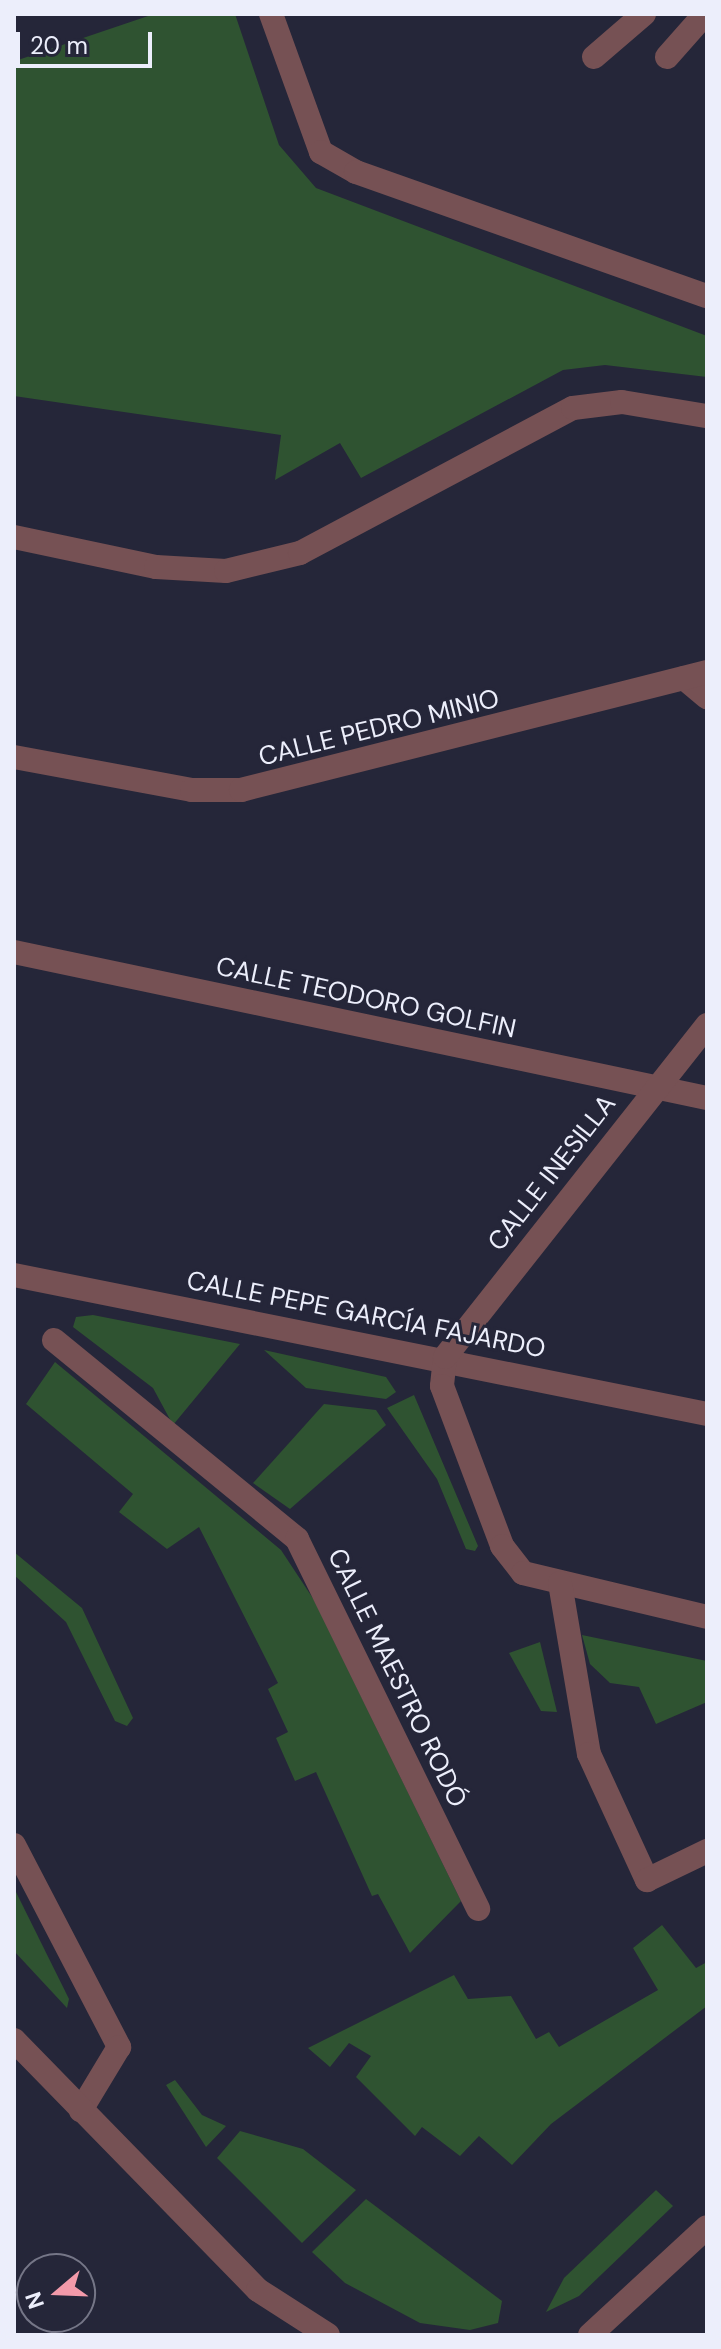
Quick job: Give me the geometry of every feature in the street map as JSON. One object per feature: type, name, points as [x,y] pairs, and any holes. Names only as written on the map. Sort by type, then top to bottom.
[{"type":"street","points":[[271,14],[321,152],[356,172],[707,296]]},
{"type":"street","points":[[594,57],[644,14]]},
{"type":"street","points":[[667,57],[705,14]]},
{"type":"street","points":[[14,537],[156,567],[226,571],[300,553],[573,408],[622,402],[707,416]]},
{"type":"street","points":[[695,675],[707,697]]},
{"type":"street","name":"CALLE PEDRO MINIO","points":[[14,757],[192,790],[241,790],[695,675]]},
{"type":"street","name":"CALLE TEODORO GOLFIN","points":[[14,952],[707,1098]]},
{"type":"street","name":"CALLE INESILLA","points":[[445,1357],[654,1087],[707,1025]]},
{"type":"street","name":"CALLE PEPE GARCÍA FAJARDO","points":[[14,1275],[445,1357],[707,1414]]},
{"type":"street","name":"CALLE MAESTRO RODÓ","points":[[54,1340],[297,1539],[478,1909]]},
{"type":"street","points":[[445,1357],[442,1386],[502,1546],[523,1573],[707,1617]]},
{"type":"street","points":[[560,1583],[589,1754],[647,1880],[707,1851]]},
{"type":"street","points":[[14,1845],[119,2047],[81,2110]]},
{"type":"street","points":[[14,2040],[258,2290],[328,2335]]},
{"type":"street","points":[[590,2335],[707,2227]]},
{"type":"green space","points":[[154,14],[235,14],[279,145],[316,188],[707,336],[707,377],[605,365],[563,370],[361,478],[340,443],[275,480],[281,435],[14,396],[14,54],[18,60]]},
{"type":"green space","points":[[93,1315],[240,1344],[173,1425],[153,1388],[73,1327],[76,1317]]},
{"type":"green space","points":[[264,1350],[386,1377],[396,1392],[386,1399],[306,1388]]},
{"type":"green space","points":[[55,1362],[281,1550],[314,1600],[461,1901],[410,1953],[378,1894],[372,1896],[316,1772],[295,1781],[276,1738],[288,1732],[268,1689],[278,1683],[199,1527],[167,1549],[119,1512],[133,1494],[26,1404]]},
{"type":"green space","points":[[414,1395],[478,1546],[475,1551],[466,1549],[437,1479],[387,1408]]},
{"type":"green space","points":[[324,1404],[376,1410],[386,1425],[290,1509],[253,1483]]},
{"type":"green space","points":[[14,1552],[82,1608],[133,1718],[127,1726],[115,1721],[66,1622],[14,1575]]},
{"type":"green space","points":[[582,1635],[707,1661],[707,1702],[656,1724],[639,1687],[610,1683],[590,1664]]},
{"type":"green space","points":[[540,1642],[557,1712],[541,1711],[509,1653]]},
{"type":"green space","points":[[14,1888],[69,1999],[67,2008],[14,1951]]},
{"type":"green space","points":[[662,1925],[696,1968],[707,1962],[707,2006],[551,2124],[512,2165],[479,2136],[460,2156],[422,2127],[415,2136],[356,2077],[371,2056],[349,2043],[330,2067],[308,2048],[454,1975],[468,1999],[511,1996],[536,2039],[549,2032],[559,2047],[658,1990],[633,1948]]},
{"type":"green space","points":[[175,2080],[202,2115],[226,2126],[206,2147],[166,2085]]},
{"type":"green space","points":[[240,2131],[303,2149],[356,2190],[302,2243],[217,2158]]},
{"type":"green space","points":[[656,2190],[673,2206],[579,2296],[546,2312],[564,2278]]},
{"type":"green space","points":[[366,2199],[502,2301],[498,2323],[470,2330],[420,2323],[345,2283],[312,2252]]}]
